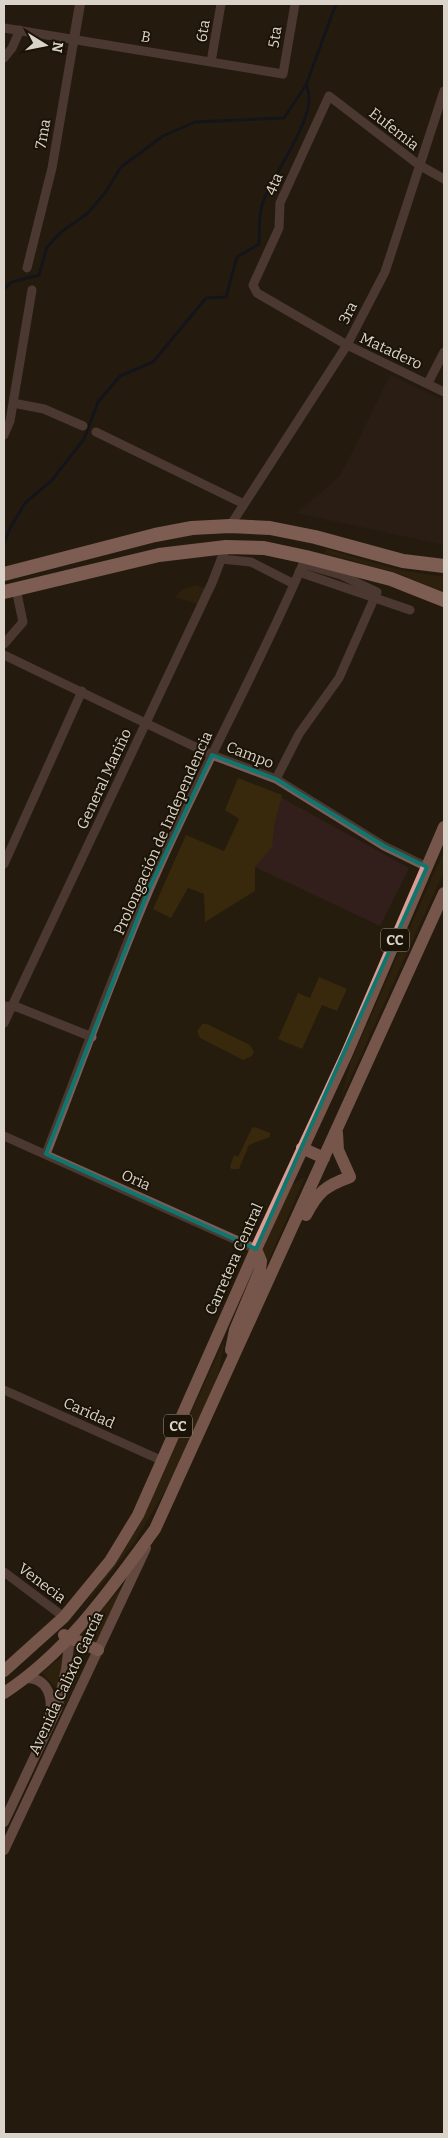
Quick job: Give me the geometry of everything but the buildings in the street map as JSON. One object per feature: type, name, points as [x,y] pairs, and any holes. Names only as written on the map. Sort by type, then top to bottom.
[{"type":"highway","points":[[4,574],[155,535],[192,528],[230,526],[270,528],[315,537],[403,561],[444,566]]},
{"type":"highway","points":[[10,590],[159,555],[224,553],[264,548],[303,564],[404,584],[444,600]]},
{"type":"main road","points":[[404,584],[444,608]]},
{"type":"main road","name":"Carretera Central","points":[[4,1671],[64,1617],[110,1561],[138,1515],[256,1249],[347,1053],[444,827]]},
{"type":"main road","name":"CC","points":[[4,1691],[25,1678],[70,1638],[111,1589],[155,1529],[444,893]]},
{"type":"main road","points":[[286,1240],[297,1231],[318,1193],[350,1176],[338,1150],[336,1133],[338,1126]]},
{"type":"main road","points":[[302,1148],[324,1158]]},
{"type":"main road","points":[[226,1372],[235,1330],[260,1270],[261,1261],[256,1249]]},
{"type":"main road","name":"Avenida Calixto García","points":[[4,1850],[155,1529]]},
{"type":"main road","points":[[70,1638],[76,1610],[110,1561]]},
{"type":"main road","points":[[47,1633],[63,1634],[98,1650]]},
{"type":"main road","name":"Avenida Calixto García","points":[[4,1822],[59,1701],[70,1638]]},
{"type":"main road","points":[[25,1678],[32,1678],[38,1681],[46,1686],[51,1694],[52,1703],[48,1728]]},
{"type":"street","name":"7ma","points":[[28,268],[52,168],[80,4]]},
{"type":"street","name":"6ta","points":[[211,62],[221,4]]},
{"type":"street","name":"5ta","points":[[283,74],[295,4]]},
{"type":"street","name":"B","points":[[4,28],[283,74]]},
{"type":"street","points":[[4,58],[12,48],[20,30]]},
{"type":"street","name":"3ra","points":[[230,526],[347,345],[385,272],[444,91]]},
{"type":"street","name":"Eufemia","points":[[329,96],[419,165],[444,180]]},
{"type":"street","name":"4ta","points":[[253,285],[279,228],[280,203],[329,96]]},
{"type":"street","name":"Matadero","points":[[253,285],[257,293],[347,345],[444,392]]},
{"type":"street","points":[[4,435],[10,421],[32,290]]},
{"type":"street","points":[[428,383],[444,352]]},
{"type":"street","points":[[13,404],[44,409],[83,426]]},
{"type":"street","points":[[96,432],[244,504]]},
{"type":"street","points":[[224,553],[251,562],[294,584]]},
{"type":"street","name":"General Mariño","points":[[4,1023],[8,1007],[146,724],[212,583],[224,553]]},
{"type":"street","points":[[276,779],[299,734],[339,678],[377,592],[341,575],[303,564]]},
{"type":"street","name":"Prolongación de Independencia","points":[[46,1154],[149,889],[212,755],[261,659],[303,564]]},
{"type":"street","points":[[4,644],[23,622],[10,590]]},
{"type":"street","points":[[374,598],[410,610]]},
{"type":"street","name":"Campo","points":[[4,655],[212,755],[276,779],[384,846],[427,866]]},
{"type":"street","points":[[4,864],[82,692]]},
{"type":"street","points":[[8,1007],[17,1007],[92,1037]]},
{"type":"street","name":"Oria","points":[[4,1136],[256,1249]]},
{"type":"street","name":"Caridad","points":[[4,1390],[163,1461]]},
{"type":"street","name":"Venecia","points":[[4,1572],[64,1617]]},
{"type":"highlighted area","points":[[212,755],[276,779],[384,846],[427,867],[256,1249],[46,1154],[149,889]]},
{"type":"shaded area","points":[[390,375],[444,401],[444,545],[297,513],[339,477]]},
{"type":"shaded area","points":[[326,549],[399,570],[444,577],[444,592],[397,573],[325,553]]},
{"type":"shaded area","points":[[195,585],[206,589],[199,604],[175,597],[182,590]]},
{"type":"shaded area","points":[[238,778],[282,795],[275,821],[272,847],[255,867],[255,891],[205,922],[204,894],[188,888],[171,918],[153,909],[186,835],[224,851],[239,819],[225,810]]},
{"type":"shaded area","points":[[273,793],[409,868],[380,926],[240,860]]},
{"type":"shaded area","points":[[444,851],[444,871],[341,1099],[351,1061]]},
{"type":"shaded area","points":[[319,977],[347,989],[337,1011],[322,1005],[302,1049],[278,1039],[298,993],[310,998]]},
{"type":"shaded area","points":[[202,1024],[207,1024],[250,1045],[254,1052],[252,1056],[243,1060],[200,1038],[197,1031]]},
{"type":"shaded area","points":[[255,1127],[270,1133],[270,1137],[249,1145],[239,1169],[231,1169],[230,1166],[234,1155],[238,1157],[252,1128]]},
{"type":"shaded area","points":[[305,1177],[263,1273],[263,1247],[290,1186]]},
{"type":"shaded area","points":[[225,1339],[218,1376],[171,1481],[133,1544],[80,1612],[138,1528]]},
{"type":"shaded area","points":[[123,1586],[95,1645],[79,1636]]},
{"type":"shaded area","points":[[72,1648],[80,1659],[79,1675],[48,1739],[69,1678]]},
{"type":"shaded area","points":[[63,1656],[58,1690],[42,1673]]},
{"type":"waterway","points":[[4,289],[12,282],[39,275],[47,247],[61,232],[88,213],[105,193],[121,167],[163,136],[195,122],[284,118],[306,85],[336,4]]},
{"type":"waterway","points":[[4,544],[10,528],[25,503],[52,480],[84,439],[98,402],[120,376],[153,362],[206,298],[226,297],[237,257],[259,244],[261,207],[268,190],[302,127],[309,97],[306,85]]}]
